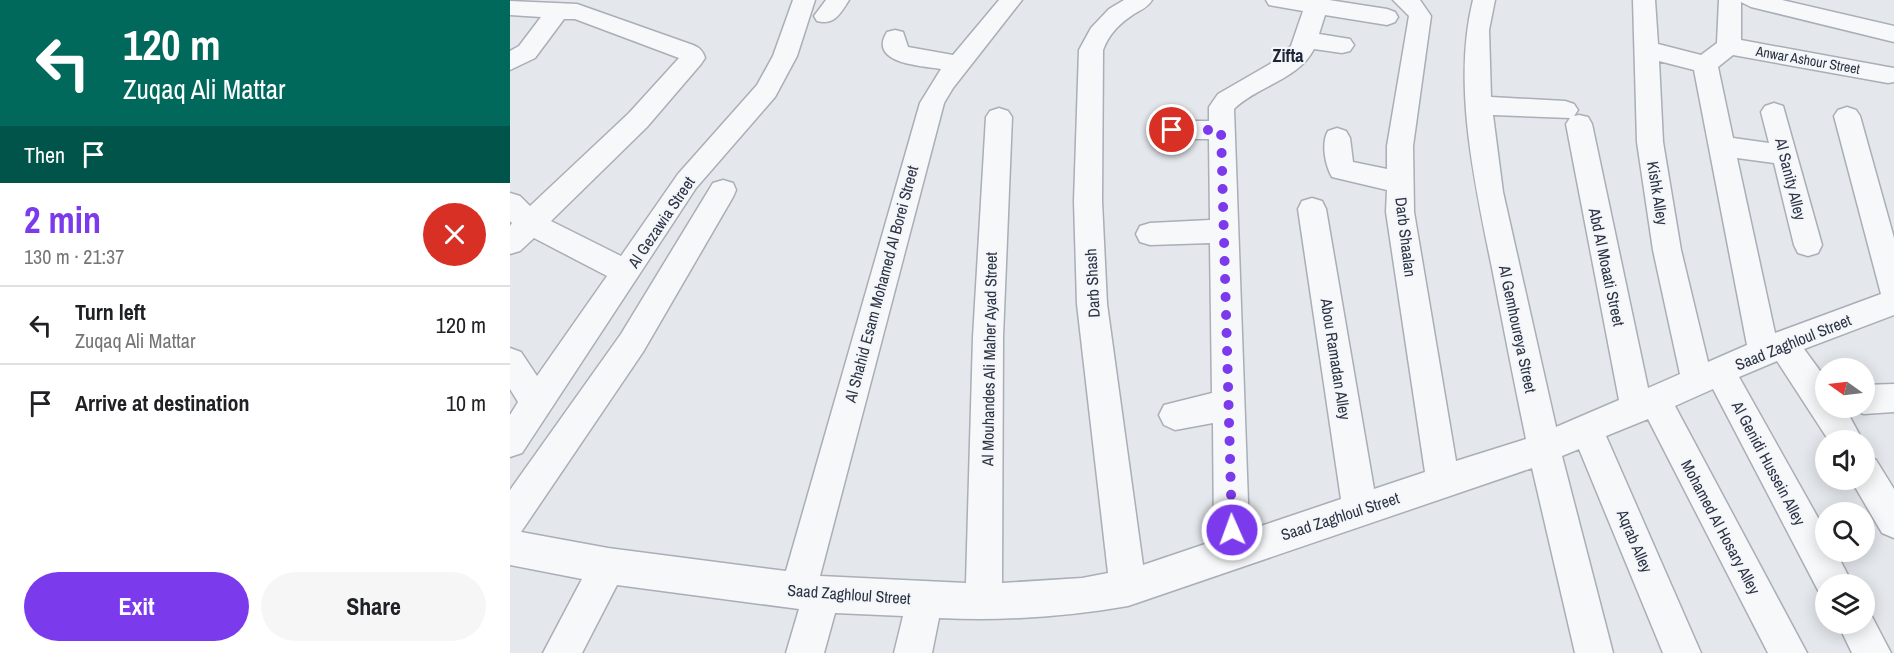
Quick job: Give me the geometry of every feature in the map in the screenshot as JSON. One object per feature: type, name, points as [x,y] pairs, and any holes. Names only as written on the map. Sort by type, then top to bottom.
[{"type":"street","name":"Al Shahid Esam Mohamed Al Borei Street","points":[[805,653],[810,593],[924,125],[943,83],[1011,0]]},
{"type":"street","name":"Darb Shash","points":[[1128,588],[1092,304],[1088,201],[1091,50],[1095,39],[1110,20],[1141,0]]},
{"type":"street","points":[[1277,0],[1395,8]]},
{"type":"street","name":"Al Gemhoureya Street","points":[[1484,0],[1477,30],[1479,105],[1490,192],[1544,448],[1594,653]]},
{"type":"street","name":"Kishk Alley","points":[[1644,0],[1650,142],[1667,250],[1709,377]]},
{"type":"street","points":[[1705,64],[1729,46],[1730,0]]},
{"type":"street","points":[[1751,0],[1777,3],[1894,34]]},
{"type":"street","points":[[1232,551],[1221,121],[1227,100],[1264,80],[1302,50],[1317,4]]},
{"type":"street","name":"Al Gezawia Street","points":[[510,442],[687,181],[766,91],[785,56],[822,5]]},
{"type":"street","name":"Darb Shaalan","points":[[1395,8],[1416,7],[1420,16],[1400,146],[1400,212],[1443,481]]},
{"type":"street","points":[[510,8],[560,10],[588,15],[692,54],[693,58],[638,120],[510,243]]},
{"type":"street","points":[[510,62],[527,52],[560,10]]},
{"type":"street","points":[[895,38],[896,50],[901,54],[958,64]]},
{"type":"street","points":[[1307,40],[1342,45]]},
{"type":"street","name":"Anwar Ashour Street","points":[[1729,46],[1888,76]]},
{"type":"street","points":[[1645,49],[1705,64]]},
{"type":"street","points":[[1705,64],[1773,348],[1815,394]]},
{"type":"street","name":"Abd Al Moaati Street","points":[[1479,105],[1572,117],[1646,405]]},
{"type":"street","name":"Al Sanity Alley","points":[[1774,112],[1808,246]]},
{"type":"street","points":[[1847,116],[1894,290]]},
{"type":"street","name":"Al Mouhandes Ali Maher Ayad Street","points":[[984,602],[988,326],[999,117]]},
{"type":"street","points":[[1172,120],[1221,121]]},
{"type":"street","points":[[1337,138],[1342,171],[1400,182]]},
{"type":"street","points":[[1723,146],[1785,155]]},
{"type":"street","points":[[510,519],[632,343],[723,190]]},
{"type":"street","points":[[510,204],[530,223],[626,272]]},
{"type":"street","name":"Abou Ramadan Alley","points":[[1312,209],[1360,509]]},
{"type":"street","points":[[1149,234],[1224,231]]},
{"type":"street","name":"Saad Zaghloul Street","points":[[510,547],[608,566],[810,593],[984,602],[1082,596],[1128,588],[1232,551],[1544,448],[1773,348],[1894,302]]},
{"type":"street","points":[[510,362],[537,404]]},
{"type":"street","name":"Al Genidi Hussein Alley","points":[[1709,377],[1828,574]]},
{"type":"street","points":[[1875,399],[1894,398]]},
{"type":"street","points":[[1175,416],[1228,405]]},
{"type":"street","name":"Mohamed Al Hosary Alley","points":[[1646,405],[1788,653]]},
{"type":"street","name":"Aqrab Alley","points":[[1587,429],[1682,653]]},
{"type":"street","points":[[1875,489],[1894,521]]},
{"type":"street","points":[[562,653],[608,566]]},
{"type":"street","points":[[913,653],[925,599]]},
{"type":"street","points":[[1862,634],[1872,653]]},
{"type":"district","name":"Zifta","points":[[1288,55]]},
{"type":"route","points":[[1172,130],[1221,130],[1232,530]]}]
